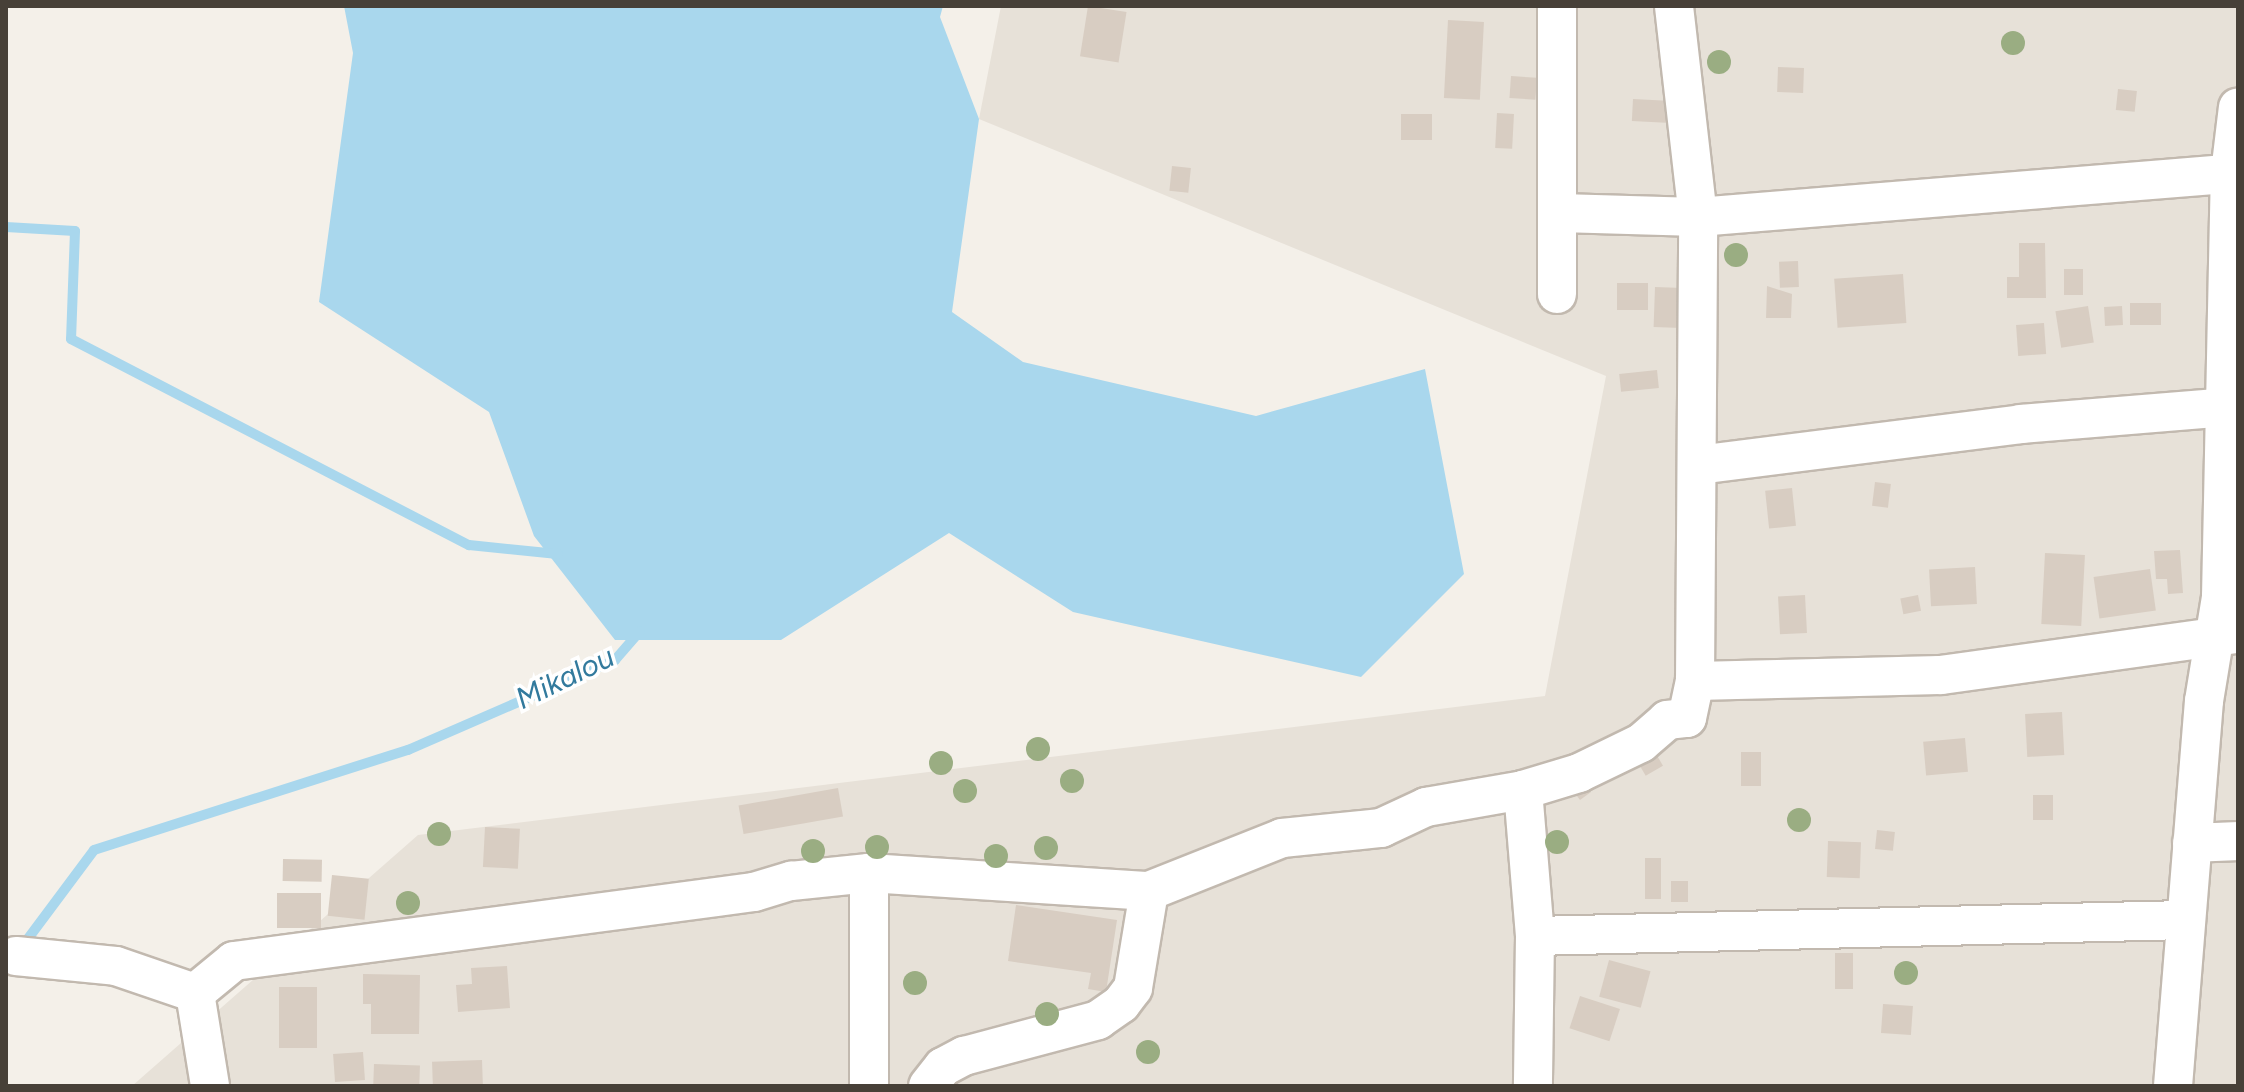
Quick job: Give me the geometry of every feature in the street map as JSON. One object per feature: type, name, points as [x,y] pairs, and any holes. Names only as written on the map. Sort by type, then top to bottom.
[{"type":"street","points":[[1557,6],[1560,213],[1557,294]]},
{"type":"street","points":[[195,993],[234,961],[869,873],[1149,891],[1282,838],[1381,828],[1426,807],[1523,790],[1579,773],[1641,743],[1667,720],[1687,718],[1695,681],[1698,217],[1674,6]]},
{"type":"street","points":[[2173,1086],[2192,843],[2226,635],[2221,597],[2231,407],[2234,173],[2238,107]]},
{"type":"street","points":[[1560,213],[1698,217],[2234,173]]},
{"type":"street","points":[[1698,465],[2021,424],[2231,407]]},
{"type":"street","points":[[1695,681],[1941,675],[2226,635]]},
{"type":"street","points":[[1523,790],[1535,936],[1533,1086]]},
{"type":"street","points":[[2192,843],[2238,841]]},
{"type":"street","points":[[869,873],[869,1086]]},
{"type":"street","points":[[928,1086],[943,1067],[964,1056],[1098,1020],[1121,1004],[1133,988],[1149,891]]},
{"type":"street","points":[[1535,936],[2186,920]]},
{"type":"street","points":[[16,956],[116,966],[195,993]]},
{"type":"street","points":[[195,993],[210,1086]]},
{"type":"shaded area","points":[[1001,6],[2238,6],[2238,1086],[132,1086],[418,835],[1545,696],[1606,376],[979,119]]},
{"type":"water","points":[[344,6],[943,6],[940,17],[979,119],[952,312],[1023,362],[1256,416],[1425,369],[1464,574],[1361,677],[1073,612],[949,533],[781,640],[615,640],[534,536],[489,412],[319,302],[353,53]]},
{"type":"building","points":[[1088,6],[1127,12],[1119,62],[1080,56]]},
{"type":"building","points":[[1448,20],[1484,22],[1480,100],[1444,98]]},
{"type":"building","points":[[1778,67],[1804,68],[1803,93],[1777,92]]},
{"type":"building","points":[[1511,76],[1537,78],[1535,100],[1509,98]]},
{"type":"building","points":[[2118,89],[2137,91],[2135,112],[2116,110]]},
{"type":"building","points":[[1633,99],[1667,101],[1666,123],[1632,121]]},
{"type":"building","points":[[1497,113],[1514,114],[1512,149],[1495,148]]},
{"type":"building","points":[[1401,114],[1432,114],[1432,140],[1401,140]]},
{"type":"building","points":[[1172,166],[1191,168],[1188,193],[1169,191]]},
{"type":"building","points":[[2019,243],[2045,243],[2046,298],[2007,298],[2007,277],[2019,277]]},
{"type":"building","points":[[1798,261],[1799,287],[1780,288],[1779,262]]},
{"type":"building","points":[[2064,269],[2083,269],[2083,295],[2064,295]]},
{"type":"building","points":[[1903,274],[1906,323],[1838,328],[1834,279]]},
{"type":"building","points":[[1617,283],[1648,283],[1648,310],[1617,310]]},
{"type":"building","points":[[1767,286],[1792,294],[1791,318],[1766,318]]},
{"type":"building","points":[[1655,287],[1683,288],[1682,328],[1654,327]]},
{"type":"building","points":[[2130,303],[2161,303],[2161,325],[2130,325]]},
{"type":"building","points":[[2088,306],[2094,343],[2061,348],[2055,311]]},
{"type":"building","points":[[2122,306],[2123,325],[2105,326],[2104,307]]},
{"type":"building","points":[[2044,323],[2046,354],[2018,356],[2016,325]]},
{"type":"building","points":[[1657,370],[1659,388],[1621,392],[1619,374]]},
{"type":"building","points":[[1875,482],[1891,484],[1888,508],[1872,506]]},
{"type":"building","points":[[1792,488],[1796,526],[1769,529],[1765,491]]},
{"type":"building","points":[[2180,550],[2183,593],[2168,594],[2167,579],[2156,579],[2154,551]]},
{"type":"building","points":[[2045,553],[2085,555],[2081,626],[2041,624]]},
{"type":"building","points":[[1975,567],[1977,604],[1931,606],[1929,569]]},
{"type":"building","points":[[2150,569],[2156,611],[2099,619],[2094,577]]},
{"type":"building","points":[[1805,595],[1807,633],[1780,634],[1778,596]]},
{"type":"building","points":[[1918,595],[1921,611],[1903,614],[1900,598]]},
{"type":"building","points":[[2062,712],[2064,755],[2027,757],[2025,714]]},
{"type":"building","points":[[1965,738],[1968,772],[1926,776],[1923,742]]},
{"type":"building","points":[[1655,752],[1663,766],[1646,776],[1638,762]]},
{"type":"building","points":[[1741,752],[1761,752],[1761,786],[1741,786]]},
{"type":"building","points":[[1586,785],[1591,792],[1580,800],[1574,792]]},
{"type":"building","points":[[838,788],[843,817],[744,834],[739,806]]},
{"type":"building","points":[[2033,795],[2053,795],[2053,820],[2033,820]]},
{"type":"building","points":[[485,827],[520,829],[518,869],[483,867]]},
{"type":"building","points":[[1877,830],[1895,832],[1893,851],[1875,849]]},
{"type":"building","points":[[1828,841],[1861,842],[1860,878],[1827,877]]},
{"type":"building","points":[[1645,858],[1661,858],[1661,899],[1645,899]]},
{"type":"building","points":[[283,859],[322,860],[322,882],[283,881]]},
{"type":"building","points":[[332,875],[369,879],[365,920],[328,916]]},
{"type":"building","points":[[1671,881],[1688,881],[1688,902],[1671,902]]},
{"type":"building","points":[[277,893],[321,893],[321,928],[277,928]]},
{"type":"building","points":[[1016,905],[1117,920],[1106,992],[1088,989],[1091,973],[1008,961]]},
{"type":"building","points":[[1835,953],[1853,953],[1853,989],[1835,989]]},
{"type":"building","points":[[1609,960],[1651,971],[1641,1008],[1599,997]]},
{"type":"building","points":[[507,966],[510,1008],[458,1012],[456,985],[472,984],[471,968]]},
{"type":"building","points":[[363,974],[420,975],[419,1034],[371,1034],[371,1004],[363,1004]]},
{"type":"building","points":[[279,987],[317,987],[317,1048],[279,1048]]},
{"type":"building","points":[[1580,996],[1620,1009],[1609,1041],[1569,1028]]},
{"type":"building","points":[[1883,1004],[1913,1006],[1911,1035],[1881,1033]]},
{"type":"building","points":[[363,1052],[365,1080],[335,1082],[333,1054]]},
{"type":"building","points":[[482,1060],[483,1086],[433,1086],[432,1062]]},
{"type":"building","points":[[374,1064],[420,1066],[419,1086],[373,1086]]},
{"type":"waterway","points":[[6,227],[75,231],[71,339],[469,545],[558,554]]},
{"type":"waterway","name":"Mikalou","points":[[21,948],[94,850],[408,750],[615,660],[640,631]]}]
